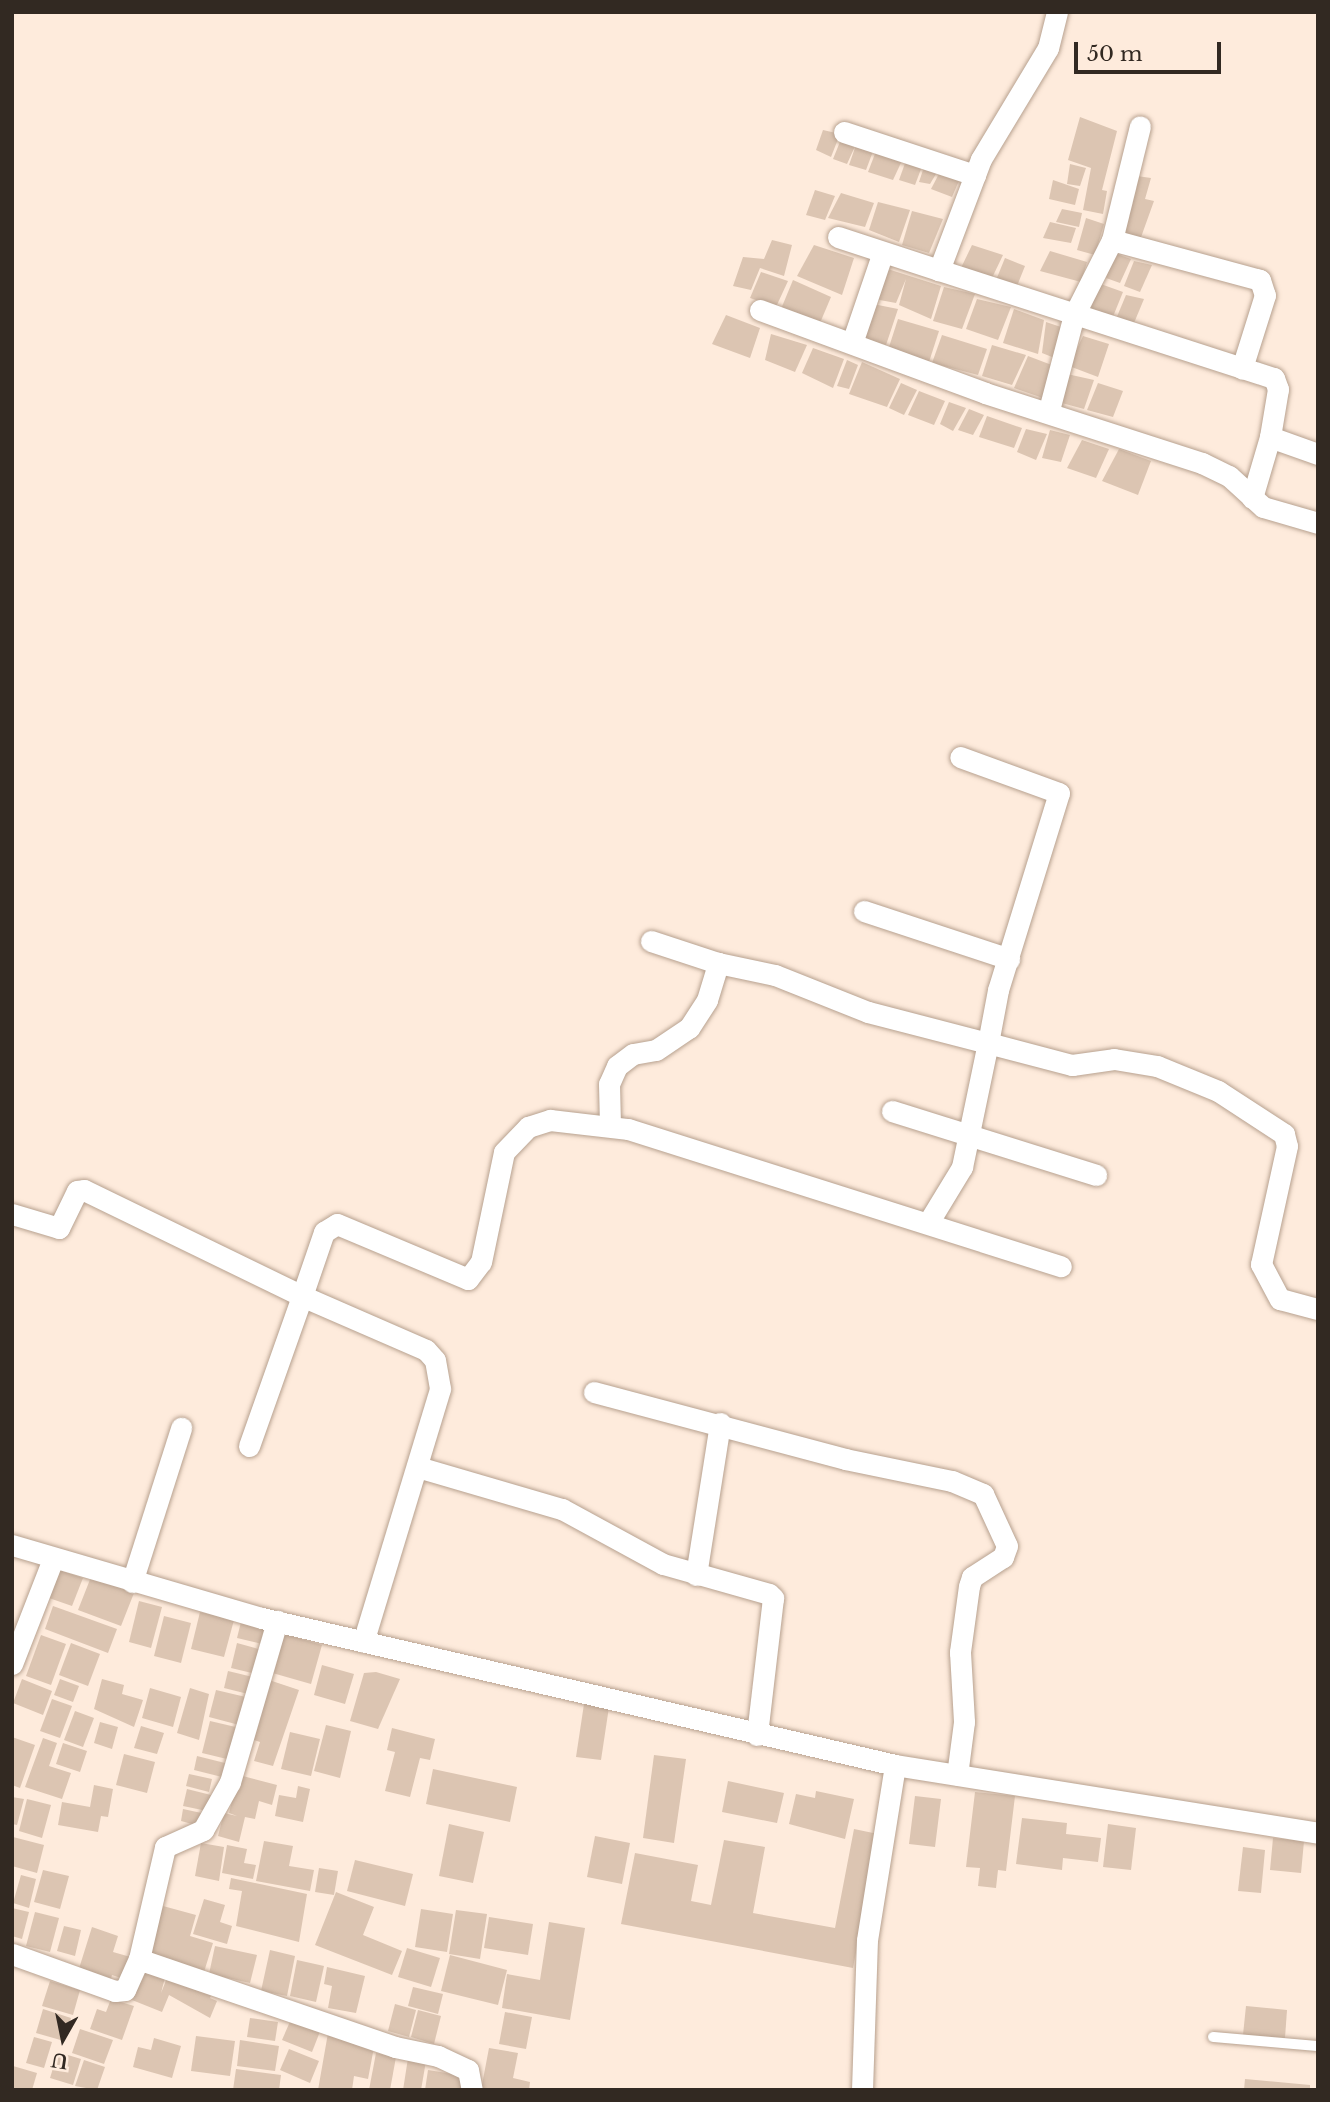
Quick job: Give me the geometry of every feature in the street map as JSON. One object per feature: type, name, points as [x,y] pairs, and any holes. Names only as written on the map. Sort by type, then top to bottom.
[{"type":"street","points":[[939,270],[975,175],[1048,48],[1057,12]]},
{"type":"street","points":[[1049,410],[1074,314],[1112,240],[1140,126]]},
{"type":"street","points":[[844,132],[975,175]]},
{"type":"street","points":[[838,237],[882,255],[939,270],[1242,368],[1278,383],[1270,438],[1252,498]]},
{"type":"street","points":[[1112,240],[1260,281],[1265,295],[1242,368]]},
{"type":"street","points":[[853,340],[882,255]]},
{"type":"street","points":[[760,310],[853,340],[985,393],[1049,410],[1202,463],[1228,476],[1263,507],[1318,523]]},
{"type":"street","points":[[1270,438],[1318,454]]},
{"type":"street","points":[[929,1223],[962,1167],[972,1136],[988,1043],[1009,959],[1059,793],[960,757]]},
{"type":"street","points":[[864,911],[1009,959]]},
{"type":"street","points":[[651,941],[718,963],[775,975],[868,1012],[1072,1065],[1114,1059],[1157,1066],[1218,1091],[1278,1125],[1287,1146],[1261,1264],[1280,1299],[1318,1309]]},
{"type":"street","points":[[610,1125],[608,1084],[617,1066],[633,1054],[656,1050],[689,1028],[707,1000],[718,963]]},
{"type":"street","points":[[891,1111],[1096,1175]]},
{"type":"street","points":[[249,1447],[324,1233],[337,1224],[468,1279],[481,1262],[504,1152],[528,1127],[550,1120],[610,1125],[1061,1266]]},
{"type":"street","points":[[12,1214],[60,1228],[77,1191],[84,1191],[302,1296],[426,1350],[435,1360],[440,1388],[363,1642]]},
{"type":"street","points":[[594,1392],[975,1487],[993,1507],[1007,1546],[1003,1557],[972,1577],[969,1586],[960,1652],[964,1710],[957,1775]]},
{"type":"street","points":[[696,1575],[720,1423]]},
{"type":"street","points":[[132,1582],[181,1428]]},
{"type":"street","points":[[418,1467],[562,1509],[663,1564],[773,1598],[758,1735]]},
{"type":"street","points":[[12,1545],[277,1622],[758,1735],[895,1765],[1318,1833]]},
{"type":"street","points":[[12,1664],[53,1559]]},
{"type":"street","points":[[12,1954],[115,1991],[125,1990],[139,1959],[165,1847],[203,1830],[230,1782],[277,1622]]},
{"type":"street","points":[[862,2090],[867,1940],[895,1765]]},
{"type":"street","points":[[139,1959],[395,2047],[438,2056],[468,2070],[472,2090]]},
{"type":"lane","points":[[1213,2037],[1318,2046]]},
{"type":"building","points":[[1080,117],[1117,131],[1102,190],[1107,191],[1103,214],[1083,210],[1091,168],[1068,160]]},
{"type":"building","points":[[823,130],[840,134],[831,157],[816,150]]},
{"type":"building","points":[[844,132],[875,146],[866,170],[849,165],[857,142],[847,164],[833,159]]},
{"type":"building","points":[[878,146],[906,152],[893,180],[868,172]]},
{"type":"building","points":[[908,155],[924,161],[915,185],[899,180]]},
{"type":"building","points":[[925,164],[939,169],[930,184],[919,182]]},
{"type":"building","points":[[1070,164],[1086,168],[1080,186],[1067,184]]},
{"type":"building","points":[[941,170],[961,176],[952,197],[931,189]]},
{"type":"building","points":[[1130,175],[1151,178],[1145,199],[1154,201],[1140,240],[1113,233]]},
{"type":"building","points":[[1053,180],[1079,189],[1075,205],[1049,199]]},
{"type":"building","points":[[815,190],[835,196],[825,220],[806,215]]},
{"type":"building","points":[[841,193],[874,203],[865,227],[828,218]]},
{"type":"building","points":[[878,202],[910,210],[899,242],[869,230]]},
{"type":"building","points":[[1062,209],[1082,213],[1079,227],[1056,222]]},
{"type":"building","points":[[912,211],[943,219],[929,253],[902,245]]},
{"type":"building","points":[[1086,218],[1104,224],[1095,255],[1077,250]]},
{"type":"building","points":[[1050,222],[1076,228],[1071,243],[1043,238]]},
{"type":"building","points":[[772,240],[792,245],[784,276],[760,268],[751,290],[733,286],[743,257],[764,259]]},
{"type":"building","points":[[814,245],[854,258],[842,295],[797,276]]},
{"type":"building","points":[[972,245],[1003,255],[991,280],[960,270]]},
{"type":"building","points":[[1050,251],[1087,262],[1081,282],[1040,271]]},
{"type":"building","points":[[1114,253],[1131,259],[1120,283],[1106,278]]},
{"type":"building","points":[[1005,258],[1025,266],[1015,291],[994,285]]},
{"type":"building","points":[[1134,261],[1152,265],[1140,292],[1124,286]]},
{"type":"building","points":[[872,264],[941,286],[931,319],[899,305],[906,279],[896,303],[858,296]]},
{"type":"building","points":[[761,272],[788,281],[776,307],[750,298]]},
{"type":"building","points":[[793,280],[831,297],[820,323],[781,309]]},
{"type":"building","points":[[1098,283],[1123,292],[1112,319],[1090,312]]},
{"type":"building","points":[[944,287],[975,294],[962,329],[933,321]]},
{"type":"building","points":[[1126,295],[1144,299],[1134,323],[1116,319]]},
{"type":"building","points":[[977,299],[1011,307],[998,340],[966,329]]},
{"type":"building","points":[[868,303],[898,309],[886,345],[857,337]]},
{"type":"building","points":[[1014,309],[1044,320],[1038,354],[1003,343]]},
{"type":"building","points":[[726,315],[760,328],[750,358],[712,344]]},
{"type":"building","points":[[898,319],[939,331],[929,362],[889,347]]},
{"type":"building","points":[[1046,322],[1067,329],[1057,359],[1042,353]]},
{"type":"building","points":[[771,334],[807,345],[795,372],[765,360]]},
{"type":"building","points":[[942,335],[987,349],[978,375],[932,363]]},
{"type":"building","points":[[1083,336],[1109,344],[1098,377],[1069,366]]},
{"type":"building","points":[[992,345],[1026,355],[1012,385],[982,376]]},
{"type":"building","points":[[813,348],[844,359],[833,388],[802,373]]},
{"type":"building","points":[[1028,356],[1057,367],[1043,398],[1014,388]]},
{"type":"building","points":[[847,360],[858,365],[849,389],[837,386]]},
{"type":"building","points":[[862,362],[900,379],[887,407],[849,394]]},
{"type":"building","points":[[1067,374],[1094,380],[1084,409],[1058,402]]},
{"type":"building","points":[[901,383],[917,390],[904,415],[889,408]]},
{"type":"building","points":[[1098,383],[1123,391],[1113,417],[1087,410]]},
{"type":"building","points":[[919,391],[945,401],[934,425],[908,415]]},
{"type":"building","points":[[949,402],[966,408],[953,431],[940,424]]},
{"type":"building","points":[[969,409],[984,415],[973,435],[958,430]]},
{"type":"building","points":[[987,416],[1022,428],[1014,448],[979,437]]},
{"type":"building","points":[[1026,429],[1047,434],[1036,460],[1017,452]]},
{"type":"building","points":[[1050,430],[1070,435],[1061,462],[1042,458]]},
{"type":"building","points":[[1082,440],[1109,449],[1096,478],[1067,468]]},
{"type":"building","points":[[1119,449],[1151,461],[1138,495],[1102,481]]},
{"type":"building","points":[[59,1570],[83,1578],[72,1606],[49,1598]]},
{"type":"building","points":[[91,1577],[134,1593],[121,1626],[78,1610]]},
{"type":"building","points":[[139,1601],[162,1607],[151,1648],[129,1642]]},
{"type":"building","points":[[53,1606],[117,1629],[108,1653],[45,1629]]},
{"type":"building","points":[[200,1612],[234,1620],[224,1657],[191,1649]]},
{"type":"building","points":[[164,1616],[191,1623],[181,1663],[154,1656]]},
{"type":"building","points":[[242,1618],[266,1624],[262,1644],[237,1638]]},
{"type":"building","points":[[281,1633],[322,1645],[311,1684],[269,1672]]},
{"type":"building","points":[[41,1635],[66,1644],[51,1685],[26,1676]]},
{"type":"building","points":[[71,1643],[100,1654],[88,1686],[59,1675]]},
{"type":"building","points":[[237,1643],[262,1650],[256,1674],[231,1668]]},
{"type":"building","points":[[322,1665],[354,1674],[345,1704],[314,1695]]},
{"type":"building","points":[[228,1671],[257,1678],[252,1695],[224,1688]]},
{"type":"building","points":[[376,1672],[400,1679],[378,1729],[350,1721],[364,1673]]},
{"type":"building","points":[[22,1679],[52,1691],[43,1715],[13,1703]]},
{"type":"building","points":[[60,1679],[79,1686],[73,1702],[54,1695]]},
{"type":"building","points":[[102,1679],[124,1685],[122,1694],[143,1700],[134,1727],[94,1709]]},
{"type":"building","points":[[269,1680],[299,1690],[273,1766],[254,1761],[260,1742],[251,1739]]},
{"type":"building","points":[[150,1688],[181,1697],[173,1727],[142,1718]]},
{"type":"building","points":[[190,1688],[209,1694],[199,1740],[177,1733]]},
{"type":"building","points":[[216,1690],[250,1698],[243,1726],[209,1717]]},
{"type":"building","points":[[52,1699],[72,1706],[60,1738],[40,1731]]},
{"type":"building","points":[[584,1704],[609,1707],[601,1760],[576,1757]]},
{"type":"building","points":[[75,1711],[94,1718],[83,1747],[64,1740]]},
{"type":"building","points":[[210,1721],[240,1728],[231,1760],[202,1753]]},
{"type":"building","points":[[100,1722],[118,1727],[112,1749],[94,1743]]},
{"type":"building","points":[[326,1725],[351,1731],[340,1778],[314,1771]]},
{"type":"building","points":[[141,1726],[164,1733],[157,1754],[134,1748]]},
{"type":"building","points":[[392,1728],[435,1739],[430,1760],[420,1758],[410,1797],[385,1791],[395,1752],[387,1750]]},
{"type":"building","points":[[290,1732],[320,1739],[311,1776],[281,1769]]},
{"type":"building","points":[[12,1737],[35,1745],[20,1788],[12,1785]]},
{"type":"building","points":[[43,1738],[57,1743],[49,1766],[71,1773],[62,1799],[25,1787]]},
{"type":"building","points":[[63,1743],[87,1751],[80,1772],[56,1764]]},
{"type":"building","points":[[124,1754],[155,1762],[147,1793],[116,1785]]},
{"type":"building","points":[[654,1755],[686,1759],[674,1843],[643,1838]]},
{"type":"building","points":[[197,1756],[229,1764],[226,1778],[194,1770]]},
{"type":"building","points":[[433,1769],[517,1787],[510,1822],[426,1804]]},
{"type":"building","points":[[189,1774],[212,1779],[209,1792],[186,1786]]},
{"type":"building","points":[[239,1775],[277,1785],[272,1805],[259,1801],[255,1819],[245,1817],[239,1842],[218,1836],[224,1813],[237,1816],[229,1813]]},
{"type":"building","points":[[728,1781],[784,1793],[777,1823],[722,1812]]},
{"type":"building","points":[[94,1785],[113,1789],[108,1817],[101,1816],[98,1832],[58,1825],[62,1802],[90,1807]]},
{"type":"building","points":[[298,1786],[310,1789],[303,1822],[275,1816],[279,1795],[296,1798]]},
{"type":"building","points":[[187,1789],[211,1795],[207,1811],[183,1806]]},
{"type":"building","points":[[816,1791],[854,1799],[845,1839],[789,1824],[796,1794],[815,1798]]},
{"type":"building","points":[[975,1792],[1015,1796],[1006,1871],[998,1870],[996,1888],[978,1886],[980,1868],[966,1867]]},
{"type":"building","points":[[915,1796],[941,1799],[935,1847],[909,1844]]},
{"type":"building","points":[[12,1797],[24,1799],[17,1825],[12,1824]]},
{"type":"building","points":[[27,1799],[51,1805],[42,1838],[19,1831]]},
{"type":"building","points":[[183,1809],[206,1814],[203,1827],[181,1821]]},
{"type":"building","points":[[1022,1818],[1067,1823],[1066,1834],[1101,1838],[1098,1862],[1063,1858],[1062,1870],[1016,1864]]},
{"type":"building","points":[[449,1824],[484,1832],[473,1883],[439,1876]]},
{"type":"building","points":[[1108,1824],[1136,1828],[1131,1870],[1103,1867]]},
{"type":"building","points":[[854,1829],[878,1834],[853,1968],[621,1924],[635,1853],[698,1865],[691,1901],[711,1905],[724,1840],[765,1847],[753,1913],[835,1928]]},
{"type":"building","points":[[595,1836],[630,1843],[622,1884],[587,1877]]},
{"type":"building","points":[[13,1837],[44,1845],[37,1873],[12,1866]]},
{"type":"building","points":[[1273,1838],[1304,1841],[1301,1873],[1270,1870]]},
{"type":"building","points":[[264,1841],[293,1846],[289,1866],[314,1870],[310,1891],[256,1881]]},
{"type":"building","points":[[201,1843],[224,1847],[219,1881],[195,1876]]},
{"type":"building","points":[[227,1845],[247,1849],[244,1863],[256,1865],[253,1879],[222,1873]]},
{"type":"building","points":[[1243,1847],[1265,1850],[1261,1893],[1238,1891]]},
{"type":"building","points":[[355,1860],[413,1874],[405,1906],[347,1891]]},
{"type":"building","points":[[319,1868],[338,1871],[334,1895],[315,1892]]},
{"type":"building","points":[[43,1870],[69,1876],[60,1909],[34,1902]]},
{"type":"building","points":[[21,1875],[36,1879],[29,1908],[13,1903]]},
{"type":"building","points":[[231,1878],[307,1894],[299,1942],[236,1926],[242,1891],[229,1889]]},
{"type":"building","points":[[336,1892],[374,1907],[363,1935],[402,1951],[392,1975],[315,1945]]},
{"type":"building","points":[[204,1899],[225,1905],[220,1922],[232,1926],[227,1944],[193,1934]]},
{"type":"building","points":[[163,1906],[196,1915],[190,1936],[213,1943],[204,1972],[149,1956]]},
{"type":"building","points":[[12,1908],[29,1912],[22,1939],[12,1936]]},
{"type":"building","points":[[421,1909],[453,1914],[447,1952],[415,1947]]},
{"type":"building","points":[[456,1910],[487,1914],[480,1959],[449,1954]]},
{"type":"building","points":[[35,1912],[59,1918],[50,1952],[26,1946]]},
{"type":"building","points":[[489,1917],[533,1924],[528,1955],[484,1948]]},
{"type":"building","points":[[549,1922],[585,1928],[570,2020],[502,2008],[507,1974],[540,1980]]},
{"type":"building","points":[[64,1926],[81,1930],[75,1956],[57,1951]]},
{"type":"building","points":[[92,1927],[118,1936],[113,1952],[134,1958],[127,1980],[112,1975],[109,1985],[77,1975]]},
{"type":"building","points":[[215,1946],[257,1955],[250,1983],[209,1974]]},
{"type":"building","points":[[407,1948],[440,1958],[431,1987],[398,1977]]},
{"type":"building","points":[[270,1950],[295,1956],[287,1996],[261,1991]]},
{"type":"building","points":[[450,1955],[507,1970],[498,2005],[441,1991]]},
{"type":"building","points":[[297,1960],[324,1966],[316,2002],[290,1996]]},
{"type":"building","points":[[147,1963],[167,1970],[161,1993],[169,1973],[214,1990],[210,1998],[217,2001],[210,2018],[169,1995],[162,2012],[132,2000]]},
{"type":"building","points":[[327,1967],[365,1976],[356,2013],[328,2008],[332,1986],[324,1984]]},
{"type":"building","points":[[50,1981],[80,1990],[73,2015],[42,2006]]},
{"type":"building","points":[[413,1987],[443,1994],[438,2014],[408,2006]]},
{"type":"building","points":[[111,1999],[134,2006],[122,2040],[90,2029],[97,2009],[106,2012]]},
{"type":"building","points":[[395,2004],[416,2010],[409,2037],[388,2031]]},
{"type":"building","points":[[1246,2006],[1287,2010],[1285,2038],[1243,2035]]},
{"type":"building","points":[[43,2009],[71,2018],[64,2041],[36,2033]]},
{"type":"building","points":[[418,2010],[441,2016],[434,2044],[411,2037]]},
{"type":"building","points":[[505,2012],[532,2017],[526,2049],[499,2044]]},
{"type":"building","points":[[292,2017],[321,2029],[312,2052],[282,2040]]},
{"type":"building","points":[[250,2018],[278,2022],[275,2041],[247,2037]]},
{"type":"building","points":[[80,2029],[113,2040],[104,2064],[72,2053]]},
{"type":"building","points":[[328,2033],[375,2042],[368,2079],[354,2076],[352,2090],[318,2090]]},
{"type":"building","points":[[196,2036],[235,2041],[230,2076],[191,2071]]},
{"type":"building","points":[[34,2037],[52,2042],[44,2068],[26,2063]]},
{"type":"building","points":[[154,2038],[181,2046],[172,2078],[133,2067],[138,2047],[151,2050]]},
{"type":"building","points":[[240,2040],[279,2046],[275,2071],[237,2066]]},
{"type":"building","points":[[489,2048],[518,2053],[513,2078],[530,2082],[529,2090],[481,2090]]},
{"type":"building","points":[[289,2049],[319,2061],[310,2083],[280,2070]]},
{"type":"building","points":[[58,2052],[81,2059],[73,2085],[50,2078]]},
{"type":"building","points":[[376,2053],[396,2057],[390,2090],[369,2090]]},
{"type":"building","points":[[408,2058],[426,2061],[421,2090],[403,2090]]},
{"type":"building","points":[[84,2060],[105,2067],[97,2090],[75,2086]]},
{"type":"building","points":[[13,2066],[37,2073],[32,2090],[12,2090]]},
{"type":"building","points":[[236,2069],[281,2075],[279,2090],[233,2090]]},
{"type":"building","points":[[428,2070],[465,2076],[462,2090],[425,2090]]},
{"type":"building","points":[[1245,2079],[1310,2085],[1310,2090],[1244,2090]]}]
